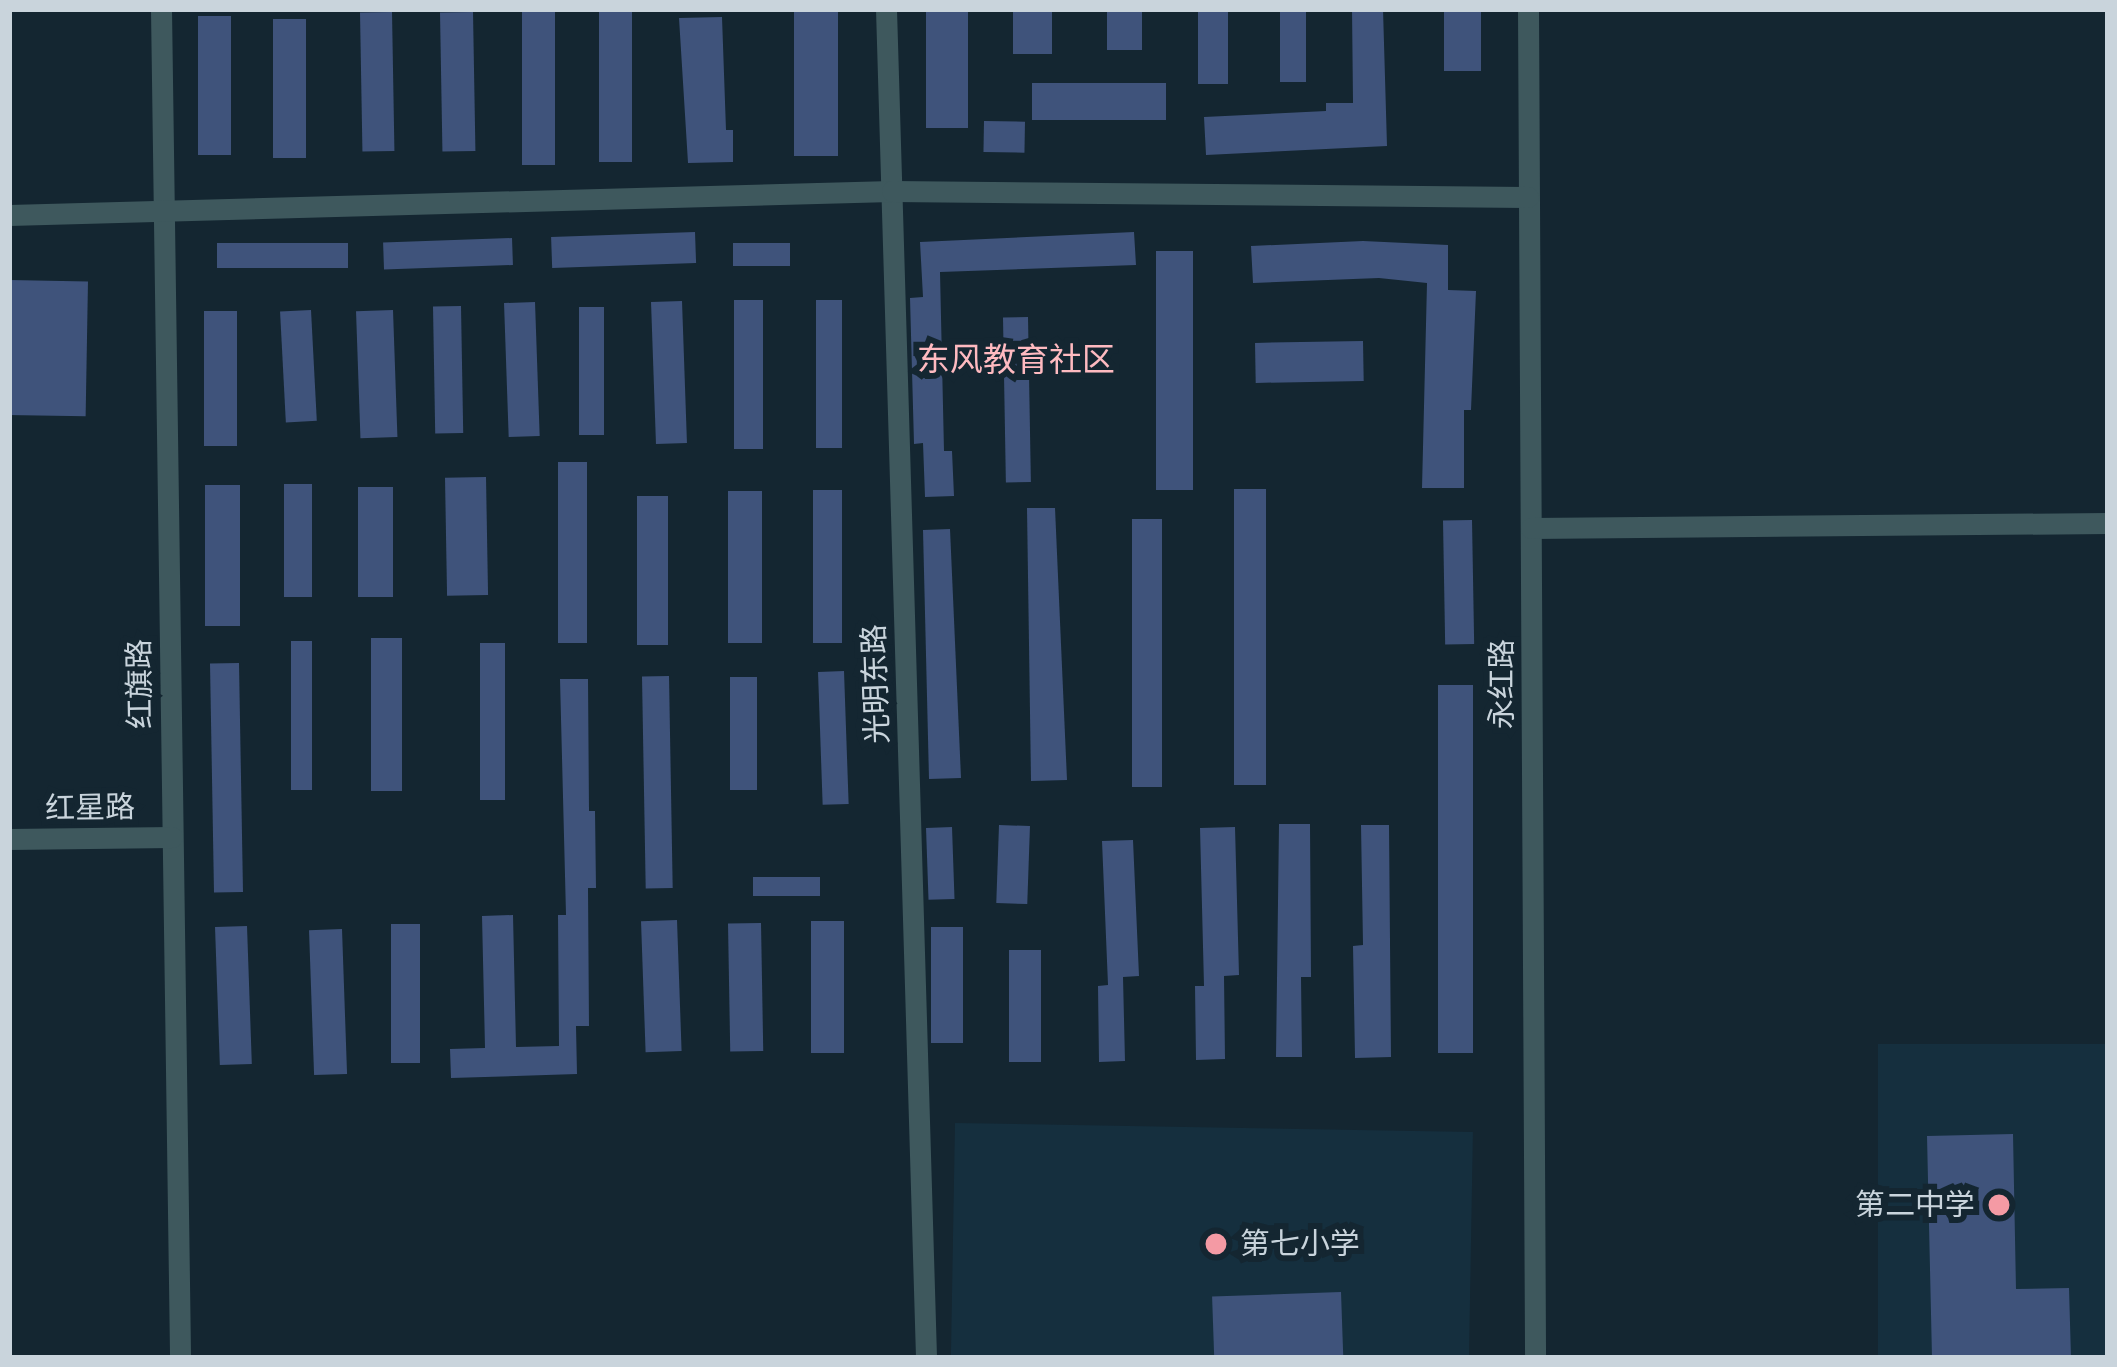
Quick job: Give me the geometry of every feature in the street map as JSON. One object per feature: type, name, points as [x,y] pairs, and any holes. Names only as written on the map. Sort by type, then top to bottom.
[{"type":"street","name":"红旗路","points":[[160,9],[180,1358]]},
{"type":"street","name":"光明东路","points":[[886,9],[926,1358]]},
{"type":"street","name":"永红路","points":[[1528,9],[1535,1358]]},
{"type":"street","points":[[9,215],[892,190],[1528,197]]},
{"type":"street","points":[[1531,528],[2108,524]]},
{"type":"street","name":"红星路","points":[[9,839],[172,837]]},
{"type":"shaded area","name":"第二中学","points":[[1878,1044],[2108,1044],[2108,1358],[1878,1358]]},
{"type":"shaded area","name":"第七小学","points":[[955,1123],[1473,1132],[1469,1358],[951,1358]]},
{"type":"building","points":[[522,9],[555,9],[555,165],[522,165]]},
{"type":"building","points":[[599,9],[632,9],[632,162],[599,162]]},
{"type":"building","points":[[794,9],[838,9],[838,156],[794,156]]},
{"type":"building","points":[[926,9],[968,9],[968,128],[926,128]]},
{"type":"building","points":[[1013,9],[1052,9],[1052,54],[1013,54]]},
{"type":"building","points":[[1107,9],[1142,9],[1142,50],[1107,50]]},
{"type":"building","points":[[1198,9],[1228,9],[1228,84],[1198,84]]},
{"type":"building","points":[[1280,9],[1306,9],[1306,82],[1280,82]]},
{"type":"building","points":[[1352,9],[1383,9],[1387,146],[1206,155],[1204,117],[1326,111],[1326,103],[1353,103]]},
{"type":"building","points":[[1444,9],[1481,9],[1481,71],[1444,71]]},
{"type":"building","points":[[392,12],[394,151],[362,152],[360,13]]},
{"type":"building","points":[[473,12],[475,151],[442,152],[440,13]]},
{"type":"building","points":[[198,16],[231,16],[231,155],[198,155]]},
{"type":"building","points":[[722,17],[726,130],[733,130],[733,162],[688,163],[679,18]]},
{"type":"building","points":[[273,19],[306,19],[306,158],[273,158]]},
{"type":"building","points":[[1032,83],[1166,83],[1166,120],[1032,120]]},
{"type":"building","points":[[984,121],[1025,122],[1024,153],[983,152]]},
{"type":"building","points":[[695,232],[696,263],[552,268],[551,237]]},
{"type":"building","points":[[1134,232],[1136,265],[940,272],[944,451],[952,451],[954,496],[925,497],[923,443],[914,444],[910,298],[923,297],[920,242]]},
{"type":"building","points":[[512,238],[513,265],[384,269],[383,243]]},
{"type":"building","points":[[1363,241],[1448,245],[1448,290],[1476,291],[1471,410],[1464,410],[1464,488],[1422,488],[1427,283],[1379,278],[1253,283],[1251,246]]},
{"type":"building","points":[[217,243],[348,243],[348,268],[217,268]]},
{"type":"building","points":[[733,243],[790,243],[790,266],[733,266]]},
{"type":"building","points":[[1156,251],[1193,251],[1193,490],[1156,490]]},
{"type":"building","points":[[9,280],[88,281],[86,416],[9,415]]},
{"type":"building","points":[[734,300],[763,300],[763,449],[734,449]]},
{"type":"building","points":[[816,300],[842,300],[842,448],[816,448]]},
{"type":"building","points":[[682,301],[687,443],[656,444],[651,302]]},
{"type":"building","points":[[535,302],[540,436],[509,437],[504,303]]},
{"type":"building","points":[[433,306],[461,306],[463,433],[435,433]]},
{"type":"building","points":[[579,307],[604,307],[604,435],[579,435]]},
{"type":"building","points":[[311,310],[317,421],[286,422],[280,312]]},
{"type":"building","points":[[393,310],[397,437],[360,438],[356,311]]},
{"type":"building","points":[[204,311],[237,311],[237,446],[204,446]]},
{"type":"building","points":[[1003,317],[1028,317],[1031,482],[1006,482]]},
{"type":"building","points":[[1363,341],[1364,381],[1256,383],[1255,343]]},
{"type":"building","points":[[558,462],[587,462],[587,643],[558,643]]},
{"type":"building","points":[[486,477],[488,595],[447,596],[445,478]]},
{"type":"building","points":[[284,484],[312,484],[312,597],[284,597]]},
{"type":"building","points":[[205,485],[240,485],[240,626],[205,626]]},
{"type":"building","points":[[358,487],[393,487],[393,597],[358,597]]},
{"type":"building","points":[[1234,489],[1266,489],[1266,785],[1234,785]]},
{"type":"building","points":[[813,490],[842,490],[842,643],[813,643]]},
{"type":"building","points":[[728,491],[762,491],[762,643],[728,643]]},
{"type":"building","points":[[637,496],[668,496],[668,645],[637,645]]},
{"type":"building","points":[[1027,508],[1055,508],[1067,780],[1031,781]]},
{"type":"building","points":[[1132,519],[1162,519],[1162,787],[1132,787]]},
{"type":"building","points":[[1472,520],[1474,644],[1445,644],[1443,521]]},
{"type":"building","points":[[950,529],[961,778],[929,779],[923,530]]},
{"type":"building","points":[[371,638],[402,638],[402,791],[371,791]]},
{"type":"building","points":[[291,641],[312,641],[312,790],[291,790]]},
{"type":"building","points":[[480,643],[505,643],[505,800],[480,800]]},
{"type":"building","points":[[239,663],[243,892],[214,892],[210,664]]},
{"type":"building","points":[[844,671],[849,804],[823,805],[818,672]]},
{"type":"building","points":[[642,676],[669,676],[673,888],[646,888]]},
{"type":"building","points":[[730,677],[757,677],[757,790],[730,790]]},
{"type":"building","points":[[560,679],[588,679],[589,811],[595,811],[596,888],[588,888],[589,1026],[576,1026],[577,1074],[451,1078],[450,1049],[485,1048],[482,916],[513,915],[516,1047],[559,1046],[558,915],[566,915]]},
{"type":"building","points":[[1438,685],[1473,685],[1473,1053],[1438,1053]]},
{"type":"building","points":[[1279,824],[1310,824],[1311,977],[1301,977],[1302,1057],[1276,1057]]},
{"type":"building","points":[[999,825],[1030,826],[1027,904],[996,903]]},
{"type":"building","points":[[1361,825],[1389,825],[1391,1057],[1355,1058],[1353,946],[1363,945]]},
{"type":"building","points":[[952,827],[955,899],[929,900],[926,828]]},
{"type":"building","points":[[1235,827],[1239,975],[1224,976],[1225,1059],[1196,1060],[1195,986],[1204,986],[1200,828]]},
{"type":"building","points":[[1133,840],[1139,976],[1123,977],[1125,1061],[1099,1062],[1098,986],[1108,985],[1102,841]]},
{"type":"building","points":[[753,877],[820,877],[820,896],[753,896]]},
{"type":"building","points":[[677,920],[682,1051],[646,1052],[641,921]]},
{"type":"building","points":[[811,921],[844,921],[844,1053],[811,1053]]},
{"type":"building","points":[[761,923],[763,1051],[730,1052],[728,924]]},
{"type":"building","points":[[391,924],[420,924],[420,1063],[391,1063]]},
{"type":"building","points":[[247,926],[252,1064],[220,1065],[215,927]]},
{"type":"building","points":[[931,927],[963,927],[963,1043],[931,1043]]},
{"type":"building","points":[[342,929],[347,1074],[314,1075],[309,930]]},
{"type":"building","points":[[1009,950],[1041,950],[1041,1062],[1009,1062]]},
{"type":"building","points":[[2013,1134],[2016,1289],[2069,1288],[2071,1358],[1932,1358],[1927,1136]]},
{"type":"building","points":[[1341,1292],[1343,1358],[1214,1358],[1212,1297]]},
{"type":"place","name":"第二中学","points":[[1999,1205]]},
{"type":"place","name":"第七小学","points":[[1216,1244]]},
{"type":"district","name":"东风教育社区","points":[[1016,361]]}]
